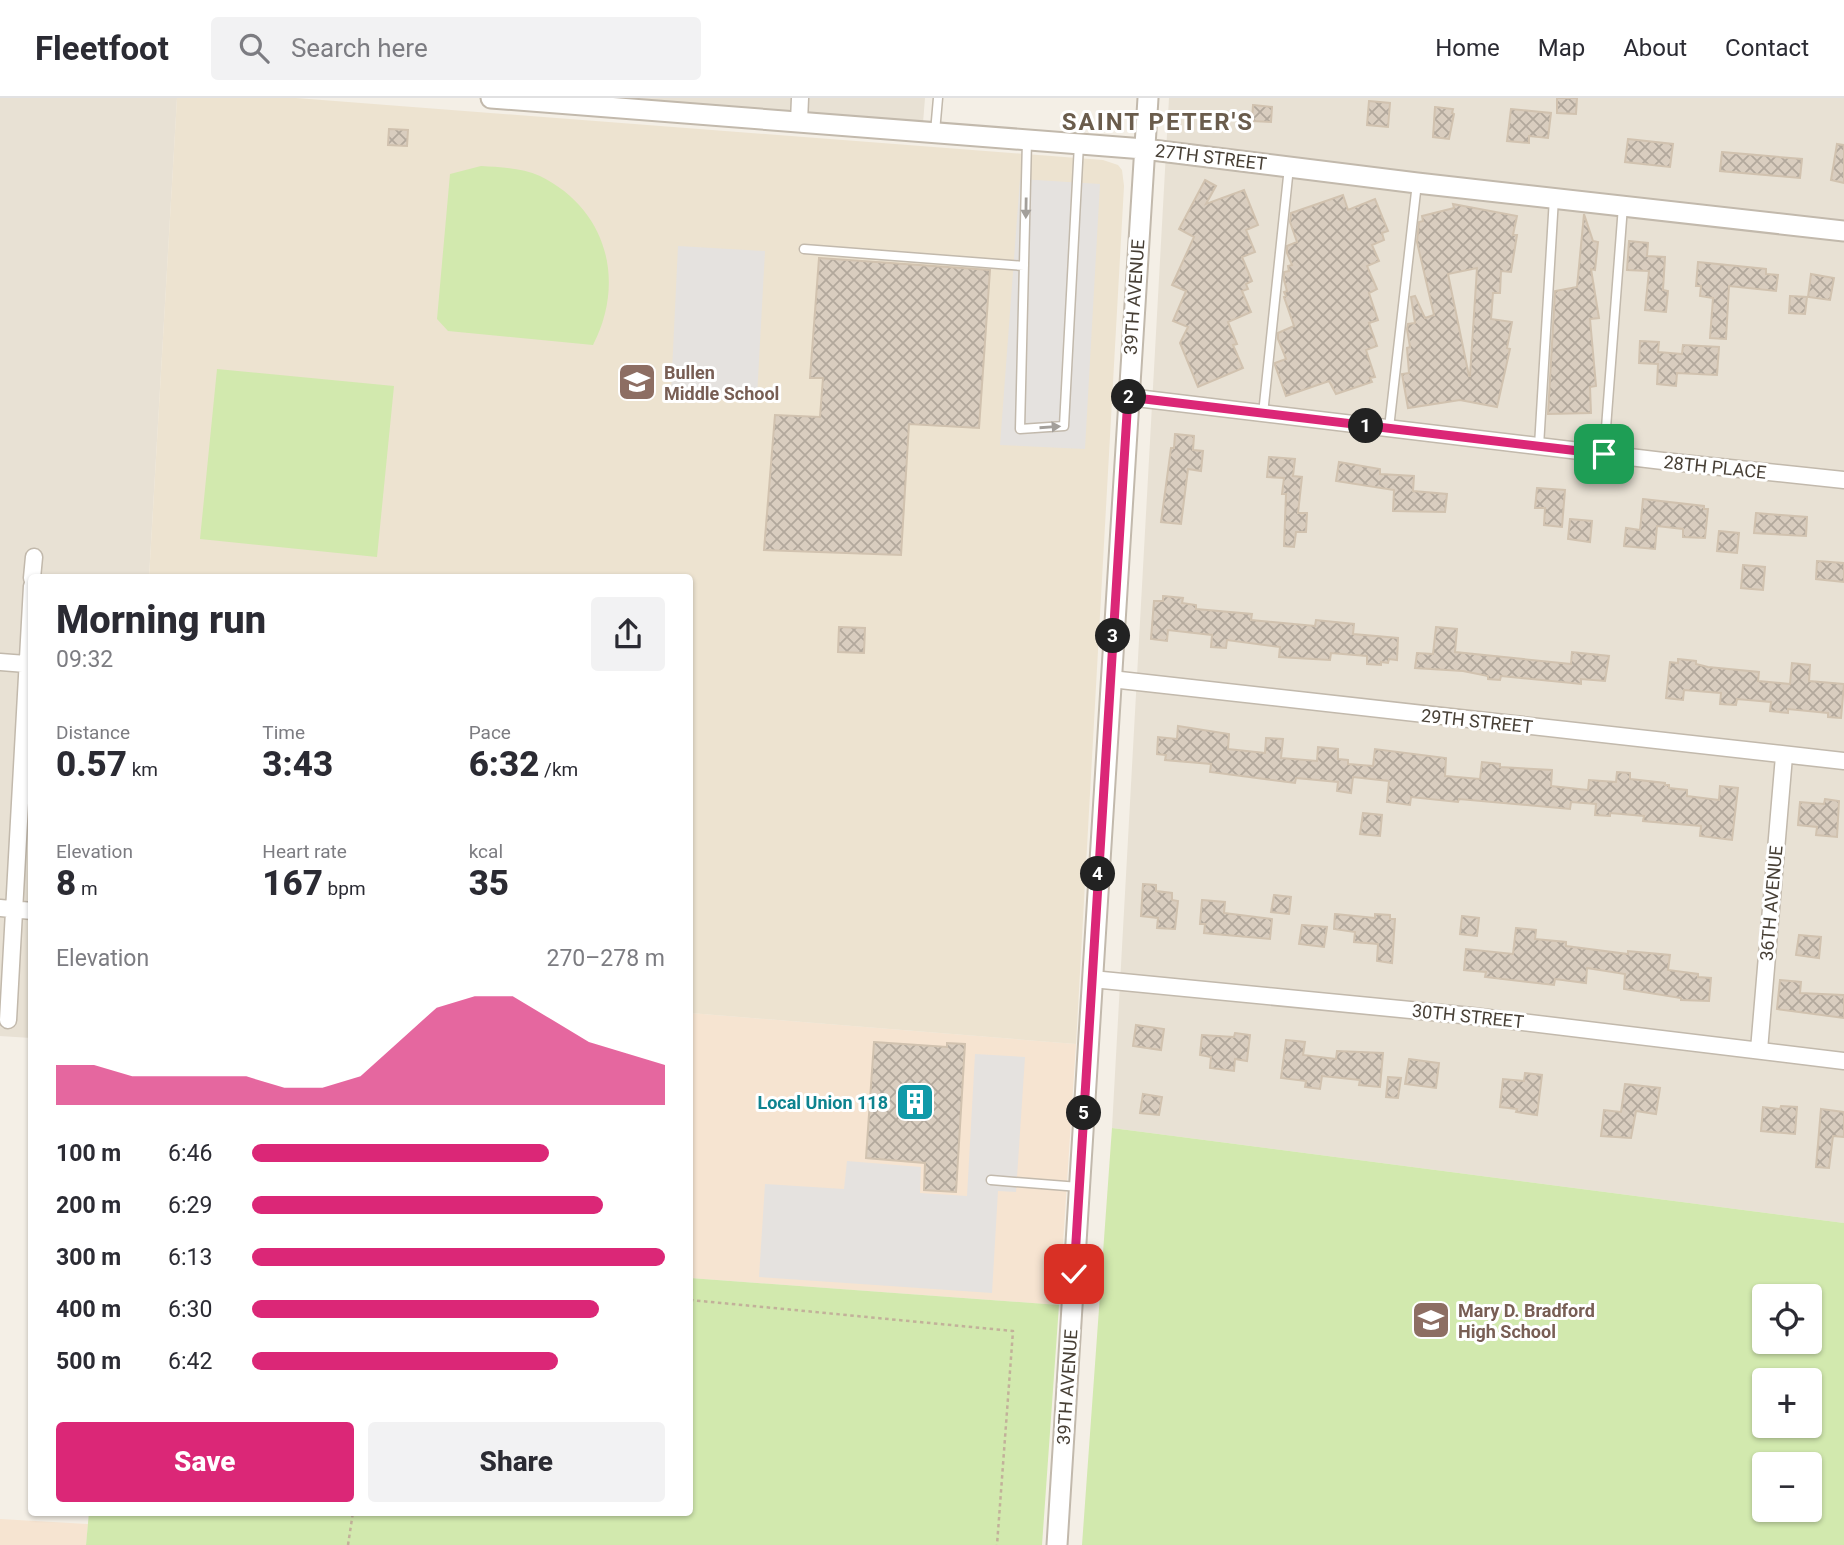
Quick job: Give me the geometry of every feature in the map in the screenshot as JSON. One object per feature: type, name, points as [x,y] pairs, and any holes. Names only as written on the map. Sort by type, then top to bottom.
[{"type":"street","name":"27TH STREET","points":[[491,98],[1143,149],[1417,183],[1844,230]]},
{"type":"street","points":[[799,122],[800,98]]},
{"type":"street","name":"39TH AVENUE","points":[[1057,1545],[1148,98]]},
{"type":"street","name":"28TH PLACE","points":[[1128,397],[1844,480]]},
{"type":"street","points":[[32,574],[34,557]]},
{"type":"street","points":[[8,1020],[6,909],[28,638]]},
{"type":"street","points":[[0,662],[26,664]]},
{"type":"street","name":"29TH STREET","points":[[1111,679],[1844,761]]},
{"type":"street","name":"36TH AVENUE","points":[[1759,1050],[1784,756]]},
{"type":"street","points":[[6,909],[28,911]]},
{"type":"street","name":"30TH STREET","points":[[1092,979],[1472,1016],[1844,1061]]},
{"type":"lane","points":[[935,132],[938,98]]},
{"type":"lane","points":[[1027,140],[1020,429],[1064,426],[1079,144]]},
{"type":"lane","points":[[1263,414],[1289,167]]},
{"type":"lane","points":[[1389,428],[1417,183]]},
{"type":"lane","points":[[1539,446],[1554,198]]},
{"type":"lane","points":[[1604,454],[1623,206]]},
{"type":"lane","points":[[804,249],[1024,266]]},
{"type":"lane","points":[[991,1180],[1079,1187]]},
{"type":"path","points":[[693,1300],[1013,1331],[997,1545]]},
{"type":"path","points":[[348,1545],[352,1516]]},
{"type":"shaded area","points":[[0,98],[177,98],[149,574],[28,574],[28,1038],[0,1036]]},
{"type":"shaded area","name":"Bullen Middle School","points":[[177,98],[296,98],[1103,160],[1118,165],[1122,170],[1124,186],[1076,1044],[693,1013],[693,574],[149,574]]},
{"type":"shaded area","points":[[614,98],[925,98],[923,123]]},
{"type":"shaded area","points":[[1169,98],[1844,98],[1844,1223],[1112,1128]]},
{"type":"shaded area","points":[[1020,179],[1100,184],[1085,449],[1000,445]]},
{"type":"shaded area","points":[[678,246],[765,251],[757,397],[671,392]]},
{"type":"shaded area","points":[[693,1013],[1076,1044],[1059,1305],[693,1278]]},
{"type":"shaded area","points":[[975,1054],[1025,1057],[1016,1192],[998,1191],[992,1293],[759,1277],[765,1184],[844,1189],[847,1161],[921,1167],[920,1193],[967,1196]]},
{"type":"shaded area","points":[[0,1519],[88,1524],[86,1545],[0,1545]]},
{"type":"green space","points":[[481,166],[503,167],[540,176],[563,190],[581,207],[595,227],[604,249],[608,296],[603,321],[593,345],[448,331],[437,319],[450,174]]},
{"type":"green space","points":[[217,369],[394,386],[377,557],[200,539]]},
{"type":"green space","name":"Mary D. Bradford High School","points":[[1112,1128],[1844,1223],[1844,1545],[1082,1545]]},
{"type":"green space","points":[[693,1278],[1059,1305],[1042,1545],[86,1545],[89,1516],[693,1516]]},
{"type":"building","points":[[1557,98],[1577,98],[1576,114],[1557,113]]},
{"type":"building","points":[[1369,101],[1390,103],[1388,127],[1367,125]]},
{"type":"building","points":[[1253,105],[1272,107],[1271,122],[1252,121]]},
{"type":"building","points":[[1435,107],[1453,109],[1449,139],[1433,137]]},
{"type":"building","points":[[1511,109],[1551,113],[1548,138],[1529,136],[1529,143],[1507,141]]},
{"type":"building","points":[[389,129],[408,130],[407,146],[388,145]]},
{"type":"building","points":[[1628,139],[1673,144],[1670,167],[1625,162]]},
{"type":"building","points":[[1837,144],[1844,145],[1844,183],[1831,180]]},
{"type":"building","points":[[1722,152],[1802,159],[1800,178],[1720,171]]},
{"type":"building","points":[[1205,180],[1216,186],[1206,204],[1244,190],[1258,225],[1246,230],[1255,252],[1242,257],[1252,281],[1246,284],[1248,289],[1242,291],[1251,312],[1228,322],[1237,344],[1233,345],[1243,368],[1198,387],[1180,343],[1188,327],[1173,321],[1186,291],[1172,285],[1194,237],[1179,229]]},
{"type":"building","points":[[1343,195],[1348,210],[1375,199],[1388,231],[1382,233],[1384,240],[1372,245],[1379,261],[1367,266],[1377,289],[1369,293],[1378,320],[1369,323],[1377,346],[1366,350],[1375,377],[1370,378],[1372,382],[1336,394],[1329,381],[1286,396],[1275,363],[1286,359],[1278,333],[1294,326],[1284,297],[1284,292],[1287,291],[1284,272],[1289,271],[1288,266],[1292,265],[1287,246],[1297,242],[1290,222],[1291,213]]},
{"type":"building","points":[[1453,204],[1517,216],[1511,272],[1501,271],[1500,293],[1493,293],[1491,319],[1512,322],[1507,348],[1510,349],[1497,407],[1460,400],[1408,408],[1402,374],[1409,373],[1408,324],[1415,323],[1411,297],[1415,296],[1425,318],[1434,315],[1417,242],[1419,222],[1423,221],[1422,216],[1454,208]],"holes":[[[1477,268],[1470,376],[1448,274]]]},
{"type":"building","points":[[1584,214],[1593,241],[1598,242],[1595,270],[1591,269],[1599,318],[1590,319],[1596,386],[1590,387],[1591,413],[1548,414],[1555,291],[1577,287]]},
{"type":"building","points":[[1629,241],[1648,243],[1647,256],[1665,257],[1663,290],[1668,291],[1666,312],[1645,310],[1649,271],[1627,270]]},
{"type":"building","points":[[819,258],[990,270],[979,428],[909,424],[901,555],[764,550],[775,415],[820,417],[823,378],[810,378]]},
{"type":"building","points":[[1698,262],[1766,269],[1766,274],[1778,275],[1776,291],[1729,286],[1726,339],[1710,338],[1713,298],[1700,296],[1701,286],[1696,286]]},
{"type":"building","points":[[1811,274],[1834,278],[1830,300],[1808,297]]},
{"type":"building","points":[[1790,296],[1807,297],[1805,314],[1789,313]]},
{"type":"building","points":[[1640,341],[1659,342],[1658,352],[1682,354],[1683,345],[1719,347],[1717,375],[1677,373],[1676,386],[1657,384],[1658,364],[1639,363]]},
{"type":"building","points":[[1175,434],[1194,436],[1193,450],[1203,451],[1201,471],[1188,469],[1181,524],[1161,522]]},
{"type":"building","points":[[1269,457],[1295,459],[1293,476],[1302,477],[1298,513],[1307,513],[1306,532],[1296,532],[1294,547],[1284,546],[1284,478],[1267,477]]},
{"type":"building","points":[[1339,462],[1380,469],[1380,474],[1414,476],[1413,491],[1447,494],[1445,512],[1393,511],[1394,490],[1336,481]]},
{"type":"building","points":[[1537,488],[1565,490],[1562,527],[1544,525],[1545,508],[1535,508]]},
{"type":"building","points":[[1643,499],[1704,506],[1704,509],[1708,509],[1705,538],[1683,537],[1683,529],[1657,526],[1655,549],[1624,546],[1626,528],[1640,530]]},
{"type":"building","points":[[1756,513],[1807,517],[1806,536],[1754,533]]},
{"type":"building","points":[[1570,519],[1592,521],[1590,542],[1568,539]]},
{"type":"building","points":[[1719,531],[1739,533],[1737,553],[1717,551]]},
{"type":"building","points":[[1817,561],[1844,563],[1844,582],[1816,579]]},
{"type":"building","points":[[1743,565],[1765,567],[1763,590],[1741,588]]},
{"type":"building","points":[[1163,596],[1183,598],[1182,603],[1196,605],[1196,609],[1252,614],[1251,620],[1315,626],[1316,620],[1354,624],[1353,634],[1398,638],[1397,660],[1389,659],[1388,663],[1381,662],[1381,665],[1367,664],[1367,656],[1331,653],[1330,660],[1279,657],[1280,647],[1227,640],[1226,648],[1211,647],[1212,635],[1168,630],[1167,641],[1151,639],[1154,601],[1163,601]]},
{"type":"building","points":[[839,627],[865,628],[864,653],[838,652]]},
{"type":"building","points":[[1436,627],[1457,629],[1455,652],[1571,664],[1572,652],[1609,656],[1605,681],[1581,679],[1581,684],[1501,676],[1500,680],[1463,671],[1415,668],[1417,653],[1433,654]]},
{"type":"building","points":[[1678,659],[1696,661],[1696,664],[1708,667],[1759,672],[1758,681],[1790,684],[1792,663],[1810,665],[1809,681],[1844,684],[1841,718],[1828,717],[1828,713],[1788,709],[1788,713],[1770,711],[1771,702],[1737,699],[1736,705],[1720,704],[1721,693],[1684,690],[1683,700],[1666,698],[1670,662],[1678,663]]},
{"type":"building","points":[[1178,726],[1229,734],[1228,749],[1265,753],[1266,738],[1283,739],[1281,758],[1317,761],[1318,747],[1338,749],[1338,759],[1348,760],[1348,764],[1373,766],[1375,749],[1446,758],[1445,776],[1480,779],[1482,762],[1500,764],[1500,767],[1552,770],[1551,786],[1588,790],[1589,780],[1616,782],[1617,772],[1630,773],[1630,779],[1665,783],[1669,788],[1687,790],[1687,796],[1719,800],[1720,786],[1738,788],[1732,840],[1700,836],[1701,826],[1643,821],[1644,816],[1610,813],[1610,816],[1595,815],[1596,804],[1571,802],[1570,809],[1411,797],[1410,805],[1387,802],[1389,781],[1353,777],[1351,793],[1337,791],[1338,782],[1296,778],[1295,783],[1210,772],[1211,764],[1165,760],[1166,755],[1157,754],[1158,737],[1177,739]]},
{"type":"building","points":[[1825,799],[1839,801],[1837,837],[1816,835],[1817,827],[1798,825],[1800,802],[1824,804]]},
{"type":"building","points":[[1363,813],[1382,815],[1380,836],[1360,834]]},
{"type":"building","points":[[1143,884],[1156,885],[1156,891],[1172,893],[1172,900],[1178,901],[1175,929],[1157,928],[1158,918],[1141,916]]},
{"type":"building","points":[[1274,895],[1291,897],[1289,914],[1271,912]]},
{"type":"building","points":[[1202,900],[1225,902],[1224,913],[1272,919],[1270,939],[1204,933],[1205,924],[1200,924]]},
{"type":"building","points":[[1335,914],[1375,918],[1375,914],[1390,915],[1390,919],[1395,919],[1392,963],[1377,961],[1378,944],[1354,942],[1355,932],[1334,929]]},
{"type":"building","points":[[1462,916],[1479,918],[1477,936],[1460,934]]},
{"type":"building","points":[[1302,925],[1327,927],[1324,947],[1299,944]]},
{"type":"building","points":[[1516,928],[1536,930],[1535,939],[1566,942],[1566,946],[1628,954],[1628,951],[1670,955],[1668,970],[1711,978],[1709,1001],[1681,1000],[1624,989],[1625,974],[1587,968],[1586,983],[1555,979],[1554,985],[1485,977],[1486,972],[1464,970],[1466,949],[1513,954]]},
{"type":"building","points":[[1799,935],[1821,937],[1819,958],[1796,955]]},
{"type":"building","points":[[1780,980],[1801,982],[1800,993],[1844,995],[1844,1018],[1777,1009]]},
{"type":"building","points":[[1136,1025],[1164,1029],[1161,1050],[1133,1046]]},
{"type":"building","points":[[1235,1033],[1250,1035],[1247,1061],[1235,1059],[1234,1071],[1210,1068],[1211,1057],[1200,1055],[1202,1035],[1234,1037]]},
{"type":"building","points":[[1286,1040],[1305,1042],[1303,1055],[1336,1059],[1337,1051],[1383,1053],[1380,1087],[1359,1085],[1360,1080],[1322,1076],[1320,1089],[1305,1087],[1306,1081],[1281,1078]]},
{"type":"building","name":"Local Union 118","points":[[874,1042],[947,1047],[947,1043],[965,1044],[956,1192],[924,1190],[925,1163],[866,1158]]},
{"type":"building","points":[[1409,1059],[1439,1063],[1436,1088],[1405,1084]]},
{"type":"building","points":[[1525,1073],[1542,1075],[1537,1115],[1500,1107],[1503,1079],[1524,1081]]},
{"type":"building","points":[[1388,1077],[1401,1078],[1398,1098],[1386,1097]]},
{"type":"building","points":[[1625,1084],[1660,1088],[1656,1114],[1636,1111],[1631,1138],[1601,1136],[1604,1110],[1621,1112]]},
{"type":"building","points":[[1143,1094],[1162,1097],[1159,1115],[1140,1113]]},
{"type":"building","points":[[1781,1106],[1797,1107],[1795,1134],[1761,1131],[1763,1107],[1780,1109]]},
{"type":"building","points":[[1821,1109],[1844,1112],[1844,1137],[1833,1136],[1829,1168],[1816,1167]]},
{"type":"place","name":"Bullen Middle School","points":[[637,382]]},
{"type":"place","name":"Local Union 118","points":[[915,1102]]},
{"type":"place","name":"Mary D. Bradford High School","points":[[1431,1320]]},
{"type":"district","name":"SAINT PETER'S","points":[[1158,122]]},
{"type":"route","points":[[1074,1274],[1128,397],[1604,454]]}]
